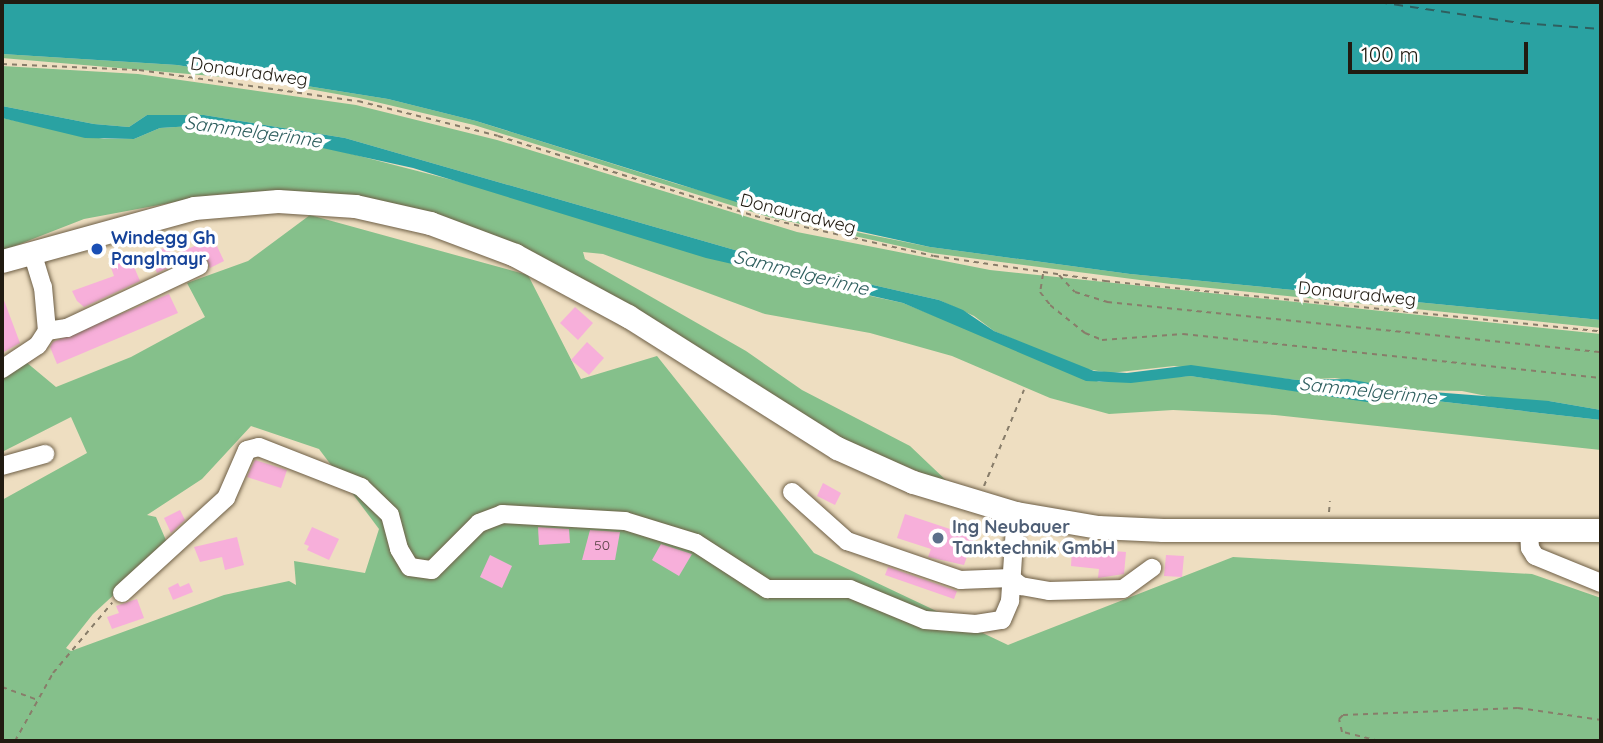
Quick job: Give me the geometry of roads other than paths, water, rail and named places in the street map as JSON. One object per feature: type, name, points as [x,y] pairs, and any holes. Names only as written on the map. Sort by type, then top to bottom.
[{"type":"main road","points":[[2,261],[148,218],[219,204],[308,201],[408,217],[483,242],[574,284],[837,448],[913,482],[1016,513],[1098,527],[1163,530],[1601,530]]},
{"type":"street","points":[[2,369],[38,345],[47,331],[43,287],[32,252]]},
{"type":"street","points":[[47,331],[67,328],[199,266]]},
{"type":"street","points":[[122,593],[226,498],[247,450],[259,447],[361,487],[390,515],[398,550],[410,567],[432,570],[479,523],[502,514],[538,514],[642,523],[696,543],[767,589],[850,589],[925,620],[976,624],[1002,620],[1008,611],[1016,513]]},
{"type":"street","points":[[2,466],[45,454]]},
{"type":"street","points":[[792,492],[847,541],[960,580],[1011,578],[1033,590],[1123,589],[1152,569]]},
{"type":"street","points":[[1529,530],[1535,556],[1600,585]]},
{"type":"water","points":[[2,2],[1601,2],[1601,320],[1130,274],[930,247],[762,210],[476,121],[388,99],[177,65],[2,54]]},
{"type":"water","name":"Sammelgerinne","points":[[2,106],[94,124],[129,127],[147,115],[204,115],[345,138],[794,267],[939,300],[963,310],[994,331],[1094,371],[1127,373],[1191,365],[1297,380],[1348,379],[1407,390],[1549,401],[1601,410],[1601,420],[1410,398],[1367,402],[1190,376],[1131,383],[1086,381],[903,303],[706,258],[413,168],[259,134],[192,126],[160,128],[134,139],[85,138],[2,118]]},
{"type":"place","name":"Windegg Gh Panglmayr","points":[[97,249]]},
{"type":"place","name":"Ing Neubauer Tanktechnik GmbH","points":[[938,538]]}]
